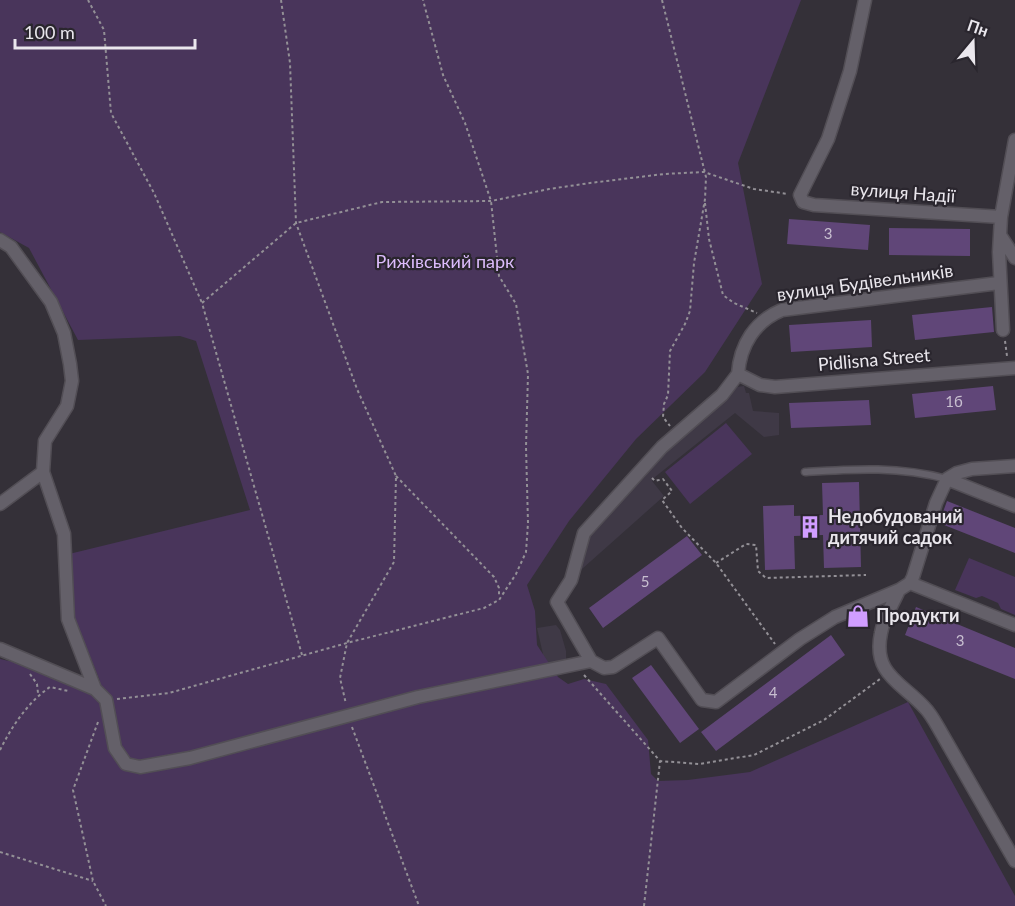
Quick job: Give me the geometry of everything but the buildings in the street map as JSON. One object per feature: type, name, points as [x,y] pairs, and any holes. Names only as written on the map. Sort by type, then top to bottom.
[{"type":"street","points":[[801,199],[828,139],[850,70],[865,0]]},
{"type":"street","points":[[1002,330],[999,283],[1001,217],[1015,140]]},
{"type":"street","name":"вулиця Надії","points":[[801,199],[814,205],[1001,217]]},
{"type":"street","points":[[1000,235],[1015,258]]},
{"type":"street","points":[[0,240],[11,247],[51,302],[64,333],[72,381],[68,406],[45,441],[43,472],[64,534],[68,619],[95,689]]},
{"type":"street","name":"вулиця Будівельників","points":[[738,374],[740,356],[762,320],[782,310],[999,283]]},
{"type":"street","name":"Pidlisna Street","points":[[738,374],[760,385],[775,387],[1012,367]]},
{"type":"street","points":[[738,374],[722,395],[675,436],[642,469],[585,533],[571,580],[557,602],[591,661],[604,668],[614,667],[658,638],[702,700],[709,703],[716,702],[835,617],[904,587],[1015,625]]},
{"type":"street","points":[[1015,466],[972,469],[957,473],[947,479],[936,503],[914,577],[904,587],[881,631],[879,644],[888,674],[925,707],[1015,861]]},
{"type":"street","points":[[0,504],[43,472]]},
{"type":"street","points":[[947,479],[1015,506]]},
{"type":"street","points":[[0,649],[95,689],[106,700],[115,748],[126,764],[140,767],[190,758],[418,697],[591,661]]},
{"type":"lane","points":[[805,472],[872,468],[947,479]]},
{"type":"path","points":[[88,0],[104,30],[111,113],[154,193],[201,303],[302,655]]},
{"type":"path","points":[[281,0],[290,63],[296,223],[357,389],[396,476],[494,577],[500,588],[499,600]]},
{"type":"path","points":[[106,700],[169,693],[302,655],[484,608],[499,600],[516,574],[526,552],[528,374],[516,304],[499,276],[491,201],[465,123],[443,75],[423,0]]},
{"type":"path","points":[[662,0],[704,172],[709,238],[723,295],[759,315],[762,320]]},
{"type":"path","points":[[201,303],[296,223],[382,202],[491,201],[590,183],[664,174],[704,172],[754,189],[801,199]]},
{"type":"path","points":[[675,436],[663,417],[664,404],[668,395],[670,351],[690,311],[694,263],[705,199]]},
{"type":"path","points":[[1002,330],[1012,367]]},
{"type":"path","points":[[396,476],[394,562],[347,643],[340,678],[348,716],[419,906]]},
{"type":"path","points":[[655,481],[663,479],[672,491],[662,500],[682,528],[716,563],[782,653]]},
{"type":"path","points":[[716,563],[746,544],[756,544],[758,571],[766,578],[866,575]]},
{"type":"path","points":[[576,665],[660,761],[699,764],[754,756],[824,720],[888,674]]},
{"type":"path","points":[[0,750],[8,734],[39,695],[50,687],[72,692]]},
{"type":"path","points":[[99,720],[73,790],[93,881],[106,906]]},
{"type":"path","points":[[644,906],[660,761]]},
{"type":"path","points":[[0,852],[93,881]]},
{"type":"shaded area","points":[[744,386],[746,393],[749,393],[753,411],[779,413],[779,435],[764,437],[735,413],[655,477],[652,481],[664,496],[582,569],[581,555],[590,531],[644,478],[673,441],[730,388]]},
{"type":"shaded area","points":[[556,625],[560,630],[566,651],[566,662],[437,688],[543,654],[537,628]]},
{"type":"green space","name":"Рижівський парк","points":[[0,0],[801,0],[738,163],[762,284],[705,372],[636,439],[569,521],[527,585],[535,611],[537,645],[558,677],[568,684],[584,679],[606,684],[648,740],[651,774],[658,781],[688,780],[750,772],[908,702],[1015,896],[1015,906],[0,906],[0,659],[100,681],[73,615],[69,554],[250,510],[196,341],[180,336],[78,340],[29,248],[0,232]]},
{"type":"green space","points":[[726,423],[752,454],[690,504],[665,472]]},
{"type":"green space","points":[[969,558],[1015,577],[1015,615],[1001,609],[998,603],[982,596],[976,598],[955,590]]},
{"type":"place","name":"Недобудований дитячий садок","points":[[810,527]]},
{"type":"place","name":"Продукти","points":[[858,616]]}]
